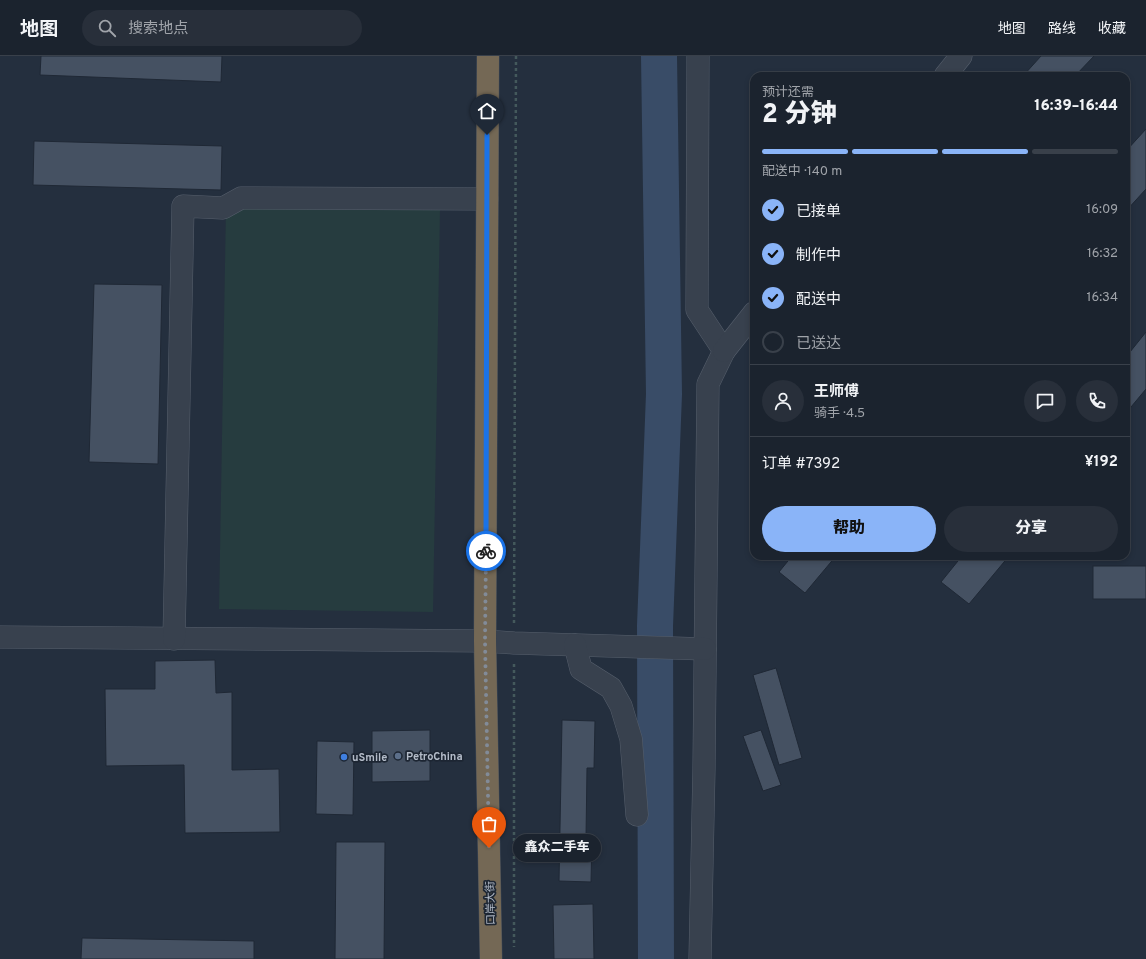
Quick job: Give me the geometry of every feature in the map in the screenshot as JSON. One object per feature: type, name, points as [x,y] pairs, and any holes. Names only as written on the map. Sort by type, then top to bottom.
[{"type":"highway","name":"口岸大街","points":[[488,56],[485,641],[491,959]]},
{"type":"street","points":[[698,56],[697,310],[724,350]]},
{"type":"street","points":[[948,72],[961,56]]},
{"type":"street","points":[[174,639],[183,206],[223,208],[241,198],[487,199]]},
{"type":"street","points":[[700,959],[704,768],[708,384],[724,350],[750,318]]},
{"type":"street","points":[[0,637],[485,641],[705,649]]},
{"type":"street","points":[[575,645],[581,669],[611,688],[620,706],[631,739],[637,815]]},
{"type":"path","points":[[514,951],[516,56]]},
{"type":"green space","points":[[226,207],[440,210],[433,612],[219,609]]},
{"type":"building","points":[[41,56],[222,56],[221,82],[40,75]]},
{"type":"building","points":[[1041,56],[1094,56],[1079,72],[1027,72]]},
{"type":"building","points":[[1146,129],[1146,189],[1130,207],[1130,147]]},
{"type":"building","points":[[34,141],[222,146],[221,190],[33,185]]},
{"type":"building","points":[[94,284],[162,285],[158,464],[89,462]]},
{"type":"building","points":[[1146,332],[1146,389],[1130,408],[1130,352]]},
{"type":"building","points":[[789,560],[833,560],[805,593],[779,572]]},
{"type":"building","points":[[959,560],[1006,560],[969,604],[941,582]]},
{"type":"building","points":[[1093,566],[1146,566],[1146,599],[1093,599]]},
{"type":"building","points":[[215,660],[216,693],[232,692],[232,770],[279,769],[280,832],[185,833],[184,765],[106,766],[105,689],[155,689],[155,661]]},
{"type":"building","points":[[776,668],[802,758],[779,765],[753,675]]},
{"type":"building","points":[[562,720],[595,721],[594,768],[587,768],[586,837],[592,837],[591,882],[559,881]]},
{"type":"building","points":[[430,730],[430,781],[372,782],[372,731]]},
{"type":"building","points":[[761,730],[781,785],[763,791],[743,736]]},
{"type":"building","points":[[317,741],[354,742],[353,815],[316,814]]},
{"type":"building","points":[[336,842],[385,842],[384,959],[335,959]]},
{"type":"building","points":[[593,904],[594,959],[554,959],[553,905]]},
{"type":"building","points":[[82,938],[254,941],[254,959],[81,959]]},
{"type":"waterway","points":[[656,959],[655,626],[664,394],[659,56]]},
{"type":"way so far","points":[[486,551],[485,641],[489,848]]},
{"type":"place","name":"PetroChina","points":[[398,756]]},
{"type":"place","name":"uSmile","points":[[344,757]]},
{"type":"place","name":"鑫众二手车","points":[[489,848]]},
{"type":"route","points":[[486,551],[487,135]]}]
